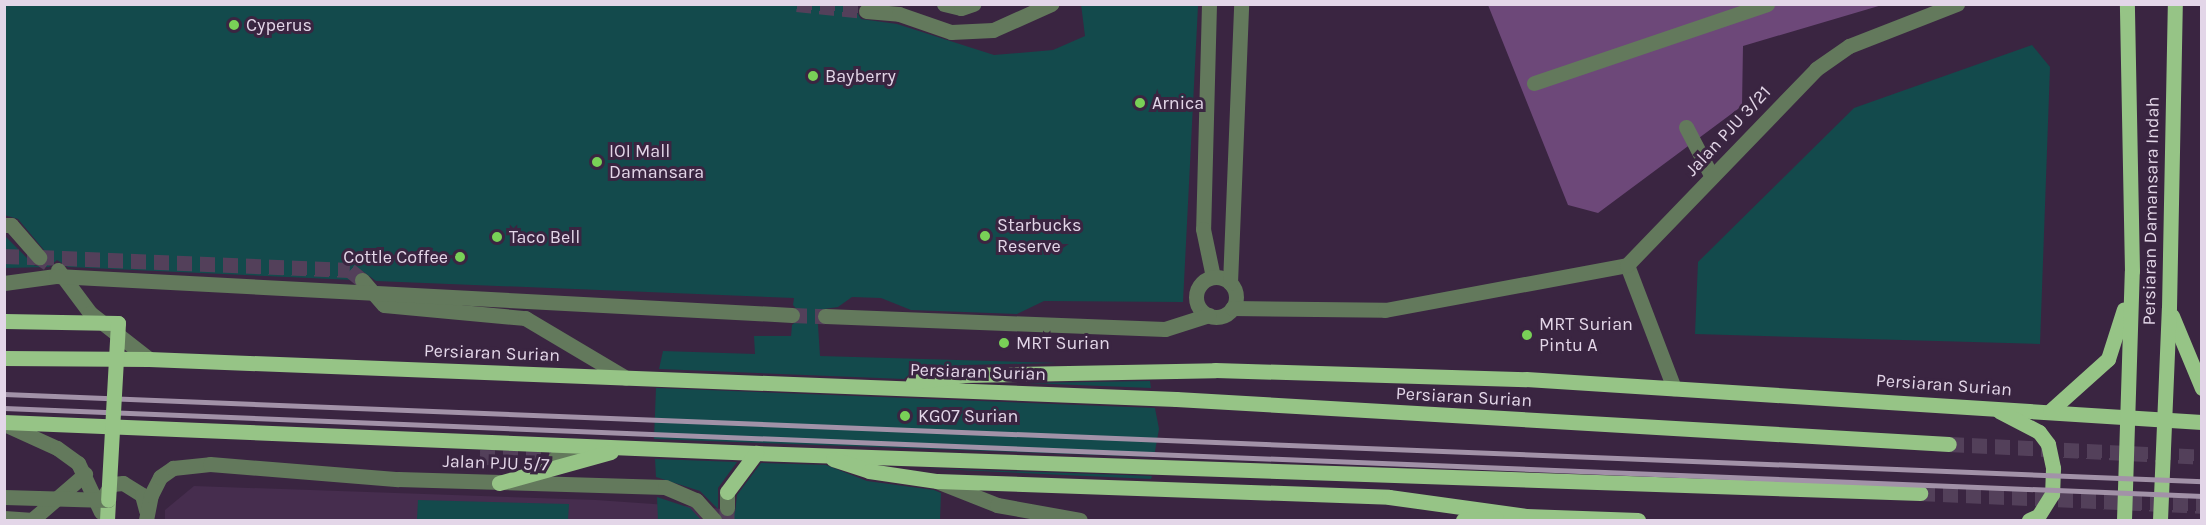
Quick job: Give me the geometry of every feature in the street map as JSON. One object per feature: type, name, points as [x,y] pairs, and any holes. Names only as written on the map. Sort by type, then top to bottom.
[{"type":"main road","name":"Persiaran Damansara Indah","points":[[2124,520],[2132,271],[2127,4]]},
{"type":"main road","name":"Persiaran Damansara Indah","points":[[2160,520],[2169,308],[2175,4]]},
{"type":"main road","points":[[2050,411],[2108,358],[2120,330],[2132,271]]},
{"type":"main road","points":[[2169,308],[2189,365],[2202,388]]},
{"type":"main road","points":[[4,321],[118,323],[103,509],[107,520]]},
{"type":"main road","name":"Persiaran Surian","points":[[4,358],[149,359],[1176,399],[1949,444]]},
{"type":"main road","name":"Persiaran Surian","points":[[869,387],[965,375],[1215,370],[1526,378],[2129,415],[2202,422]]},
{"type":"main road","points":[[1991,407],[2039,432],[2048,444],[2053,468],[2052,494],[2038,516],[2029,520]]},
{"type":"main road","points":[[4,423],[756,453],[1920,493]]},
{"type":"main road","points":[[499,483],[626,448]]},
{"type":"main road","points":[[727,492],[756,453]]},
{"type":"main road","points":[[816,454],[869,471],[937,481],[1389,497],[1520,518]]},
{"type":"main road","points":[[1463,520],[1520,518],[1638,520]]},
{"type":"street","points":[[944,4],[961,8],[973,4]]},
{"type":"street","points":[[866,11],[899,14],[951,32],[993,30],[1051,4]]},
{"type":"street","points":[[1209,4],[1203,229],[1213,277]]},
{"type":"street","points":[[825,316],[1164,329],[1209,315],[1222,316],[1232,308],[1236,296],[1230,283],[1241,4]]},
{"type":"street","points":[[1534,83],[1767,4]]},
{"type":"street","name":"Jalan PJU 3/21","points":[[1627,265],[1816,69],[1849,46],[1914,11],[1953,5]]},
{"type":"street","points":[[1686,127],[1713,177]]},
{"type":"street","points":[[4,225],[11,225],[39,257]]},
{"type":"street","points":[[1232,308],[1385,310],[1535,285],[1627,265],[1674,388]]},
{"type":"street","points":[[58,270],[90,313],[149,359]]},
{"type":"street","points":[[4,283],[56,276],[792,315]]},
{"type":"street","points":[[1209,315],[1198,308],[1196,295],[1201,283],[1213,277],[1230,283]]},
{"type":"street","points":[[362,280],[384,305],[525,318],[626,378]]},
{"type":"street","points":[[4,423],[57,448],[78,463],[103,509]]},
{"type":"street","points":[[555,458],[626,448]]},
{"type":"street","name":"Jalan PJU 5/7","points":[[147,518],[151,495],[160,477],[173,468],[210,464],[499,483],[665,487],[696,500],[714,520]]},
{"type":"street","points":[[4,518],[33,520],[85,474]]},
{"type":"street","points":[[937,481],[997,505],[1080,520]]},
{"type":"street","points":[[103,509],[105,490],[123,483],[142,495],[147,518]]},
{"type":"street","points":[[727,492],[727,508]]},
{"type":"street","points":[[4,497],[103,509]]},
{"type":"shaded area","points":[[1488,5],[1882,5],[1743,46],[1742,106],[1598,213],[1568,205]]},
{"type":"shaded area","points":[[194,486],[596,500],[883,520],[165,520],[165,510]]},
{"type":"building","name":"IOI Mall Damansara","points":[[4,4],[859,4],[856,11],[861,19],[897,24],[994,55],[1053,50],[1085,36],[1081,4],[1198,6],[1183,302],[1044,301],[1017,314],[911,310],[881,298],[852,297],[838,307],[817,310],[820,356],[1057,363],[964,365],[912,372],[904,379],[659,369],[663,351],[755,354],[754,336],[791,336],[792,325],[802,316],[793,305],[794,298],[376,281],[361,270],[353,280],[68,267],[57,260],[49,267],[4,268],[4,235],[35,266],[45,265],[49,256],[18,219],[4,215]]},
{"type":"building","points":[[2032,45],[2050,67],[2040,344],[1695,334],[1698,262],[1854,108]]},
{"type":"building","points":[[1150,381],[1151,388],[1028,383]]},
{"type":"building","points":[[656,388],[1155,408],[1159,429],[1154,457],[654,439]]},
{"type":"building","points":[[655,459],[737,462],[718,488],[718,509],[700,491],[656,477]]},
{"type":"building","points":[[761,463],[826,465],[867,481],[934,490],[941,493],[940,520],[723,520],[723,517],[735,513],[737,495]]},
{"type":"building","points":[[918,468],[1152,476],[1151,479]]},
{"type":"building","points":[[657,497],[690,508],[701,520],[658,520]]},
{"type":"building","points":[[418,500],[569,504],[568,520],[417,520]]},
{"type":"tunnel","points":[[797,4],[866,11]]},
{"type":"tunnel","points":[[4,256],[39,257],[48,263]]},
{"type":"tunnel","points":[[39,257],[350,270],[362,280]]},
{"type":"tunnel","points":[[792,315],[825,316]]},
{"type":"tunnel","points":[[1949,444],[2202,457]]},
{"type":"tunnel","points":[[480,457],[555,458]]},
{"type":"tunnel","points":[[1920,493],[2202,506]]},
{"type":"tunnel","points":[[727,508],[727,520]]},
{"type":"railway","points":[[4,394],[2202,481]]},
{"type":"railway","points":[[4,408],[2202,496]]},
{"type":"place","name":"Cyperus","points":[[234,25]]},
{"type":"place","name":"Bayberry","points":[[813,76]]},
{"type":"place","name":"Arnica","points":[[1140,103]]},
{"type":"place","name":"IOI Mall Damansara","points":[[597,162]]},
{"type":"place","name":"Starbucks Reserve","points":[[985,236]]},
{"type":"place","name":"Taco Bell","points":[[497,237]]},
{"type":"place","name":"Cottle Coffee","points":[[460,257]]},
{"type":"place","name":"MRT Surian Pintu A","points":[[1527,335]]},
{"type":"place","name":"MRT Surian","points":[[1004,343]]},
{"type":"place","name":"KG07 Surian","points":[[905,416]]}]
